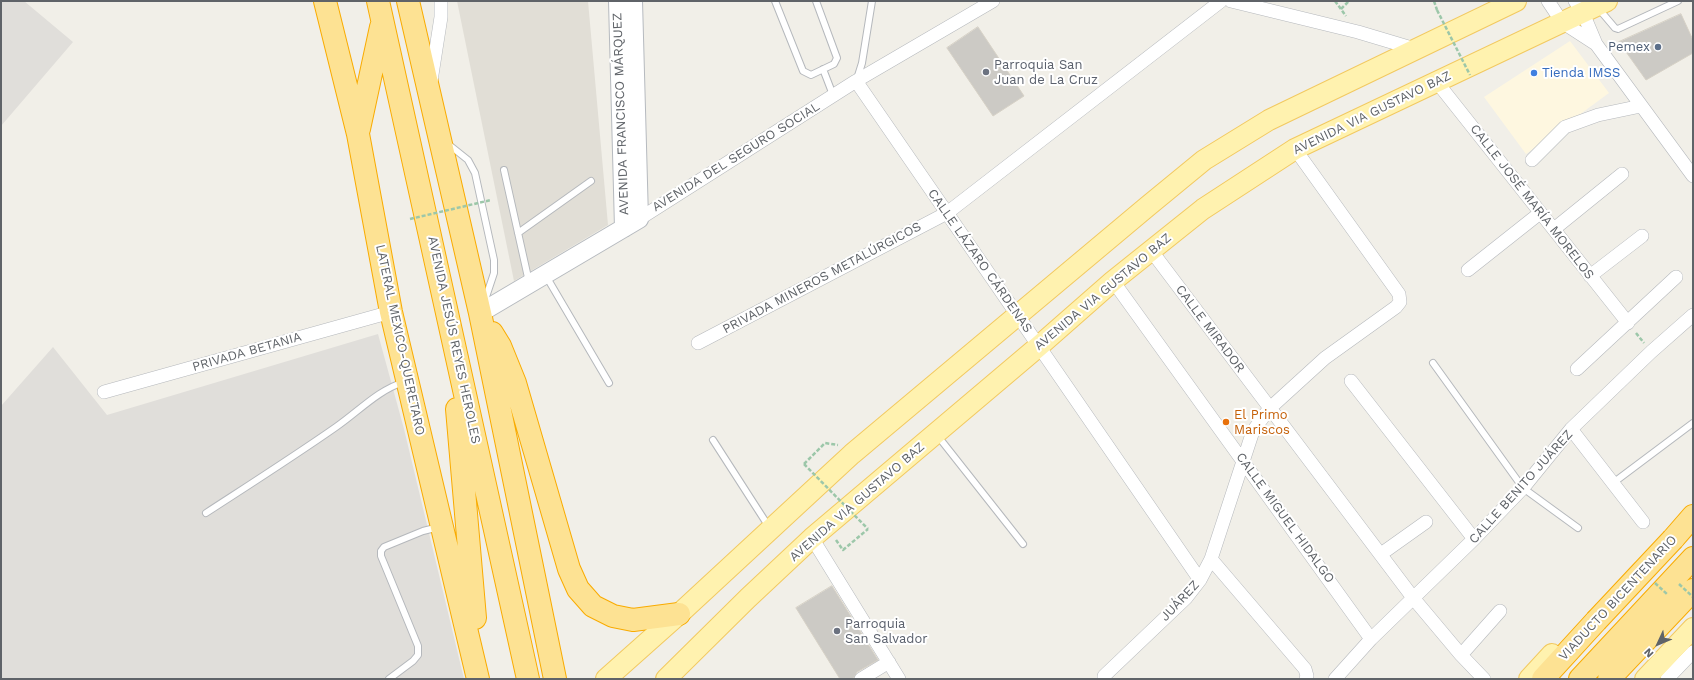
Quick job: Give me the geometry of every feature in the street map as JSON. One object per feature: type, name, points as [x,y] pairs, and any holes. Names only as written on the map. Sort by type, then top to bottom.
[{"type":"highway","name":"LATERAL MEXICO-QUERETARO","points":[[325,1],[358,134],[392,312],[442,526],[480,679]]},
{"type":"highway","points":[[408,1],[480,313],[555,679]]},
{"type":"highway","points":[[358,134],[381,11]]},
{"type":"highway","name":"AVENIDA JESÚS REYES HEROLES","points":[[381,11],[528,679]]},
{"type":"highway","points":[[480,313],[500,346],[515,383],[569,569],[578,589],[593,606],[613,616],[633,620],[679,614]]},
{"type":"highway","points":[[451,326],[480,679]]},
{"type":"highway","name":"VIADUCTO BICENTENARIO","points":[[1543,679],[1693,516]]},
{"type":"highway","points":[[1580,679],[1693,558]]},
{"type":"highway","points":[[1609,679],[1686,587]]},
{"type":"main road","points":[[606,679],[679,614],[852,454],[1204,160],[1269,120],[1516,1]]},
{"type":"main road","name":"AVENIDA VIA GUSTAVO BAZ","points":[[670,677],[748,598],[812,538],[1039,346],[1150,249],[1203,209],[1295,149],[1436,81],[1473,69],[1562,22],[1590,5]]},
{"type":"main road","points":[[1529,679],[1693,504]]},
{"type":"main road","points":[[1645,679],[1693,628]]},
{"type":"street","points":[[429,93],[441,17],[441,1]]},
{"type":"street","name":"AVENIDA FRANCISCO MÁRQUEZ","points":[[618,1],[632,224]]},
{"type":"street","name":"AVENIDA FRANCISCO MÁRQUEZ","points":[[632,224],[633,1]]},
{"type":"street","name":"AVENIDA DEL SEGURO SOCIAL","points":[[480,313],[632,224],[856,80],[993,1]]},
{"type":"street","name":"PRIVADA MINEROS METALÚRGICOS","points":[[698,343],[947,213],[1221,1]]},
{"type":"street","points":[[1231,1],[1358,32],[1415,49]]},
{"type":"street","points":[[1548,1],[1562,22],[1596,44],[1693,176]]},
{"type":"street","points":[[1590,5],[1596,44]]},
{"type":"street","name":"CALLE LÁZARO CÁRDENAS","points":[[856,80],[1200,580]]},
{"type":"street","name":"CALLE JOSÉ MARÍA MORELOS","points":[[1436,81],[1628,323]]},
{"type":"street","points":[[1532,160],[1565,127],[1598,115],[1641,106]]},
{"type":"street","name":"JUÁREZ","points":[[1103,679],[1186,598],[1200,580],[1211,559],[1254,431],[1269,409],[1325,358],[1396,307],[1400,302],[1399,294],[1295,149]]},
{"type":"street","points":[[1554,230],[1622,174]]},
{"type":"street","points":[[1468,270],[1540,213]]},
{"type":"street","points":[[1590,276],[1642,236]]},
{"type":"street","name":"CALLE MIRADOR","points":[[1150,249],[1269,409],[1414,599],[1461,655],[1484,679]]},
{"type":"street","points":[[1577,369],[1676,277]]},
{"type":"street","name":"CALLE MIGUEL HIDALGO","points":[[1113,281],[1371,639]]},
{"type":"street","name":"PRIVADA BETANIA","points":[[104,392],[392,312]]},
{"type":"street","name":"CALLE BENITO JUÁREZ","points":[[1340,677],[1371,639],[1414,599],[1523,488],[1571,429],[1651,352],[1693,315]]},
{"type":"street","points":[[1351,380],[1474,539]]},
{"type":"street","points":[[1571,429],[1644,522]]},
{"type":"street","points":[[1381,554],[1426,522]]},
{"type":"street","points":[[812,538],[899,679]]},
{"type":"street","points":[[1211,559],[1305,670],[1307,677]]},
{"type":"street","points":[[1461,655],[1500,610]]},
{"type":"street","points":[[1667,679],[1693,652]]},
{"type":"street","points":[[861,679],[889,662]]},
{"type":"lane","points":[[775,1],[806,74],[811,74],[834,64],[836,58],[816,1]]},
{"type":"lane","points":[[856,80],[862,63],[872,1]]},
{"type":"lane","points":[[1590,5],[1614,28],[1618,29],[1678,1]]},
{"type":"lane","points":[[823,69],[833,95]]},
{"type":"lane","points":[[504,170],[530,284]]},
{"type":"lane","points":[[518,232],[591,181]]},
{"type":"lane","points":[[545,274],[608,383]]},
{"type":"lane","points":[[1433,363],[1523,488],[1578,528]]},
{"type":"lane","points":[[206,513],[337,427],[379,394],[395,385],[408,381]]},
{"type":"lane","points":[[1613,483],[1693,423]]},
{"type":"lane","points":[[936,434],[1023,544]]},
{"type":"lane","points":[[713,440],[770,529]]},
{"type":"lane","points":[[389,679],[413,661],[418,655],[418,646],[381,556],[382,551],[384,547],[423,531],[442,526]]},
{"type":"path","points":[[1341,9],[1350,1]]},
{"type":"path","points":[[1434,1],[1437,10],[1473,69]]},
{"type":"path","points":[[410,220],[491,200]]},
{"type":"path","points":[[825,443],[804,464],[868,529],[843,550]]},
{"type":"path","points":[[1686,587],[1693,597]]},
{"type":"shaded area","points":[[1,1],[24,1],[73,42],[1,126]]},
{"type":"shaded area","points":[[457,1],[588,1],[608,225],[514,281]]},
{"type":"shaded area","points":[[1570,41],[1609,93],[1526,154],[1484,97]]},
{"type":"shaded area","points":[[378,334],[404,429],[464,679],[1,679],[1,406],[53,347],[107,415]]},
{"type":"building","name":"Pemex","points":[[1681,14],[1693,40],[1693,53],[1646,80],[1619,42]]},
{"type":"building","name":"Parroquia San Juan de La Cruz","points":[[978,27],[1024,96],[993,116],[947,48]]},
{"type":"building","name":"Parroquia San Salvador","points":[[832,586],[878,660],[857,672],[853,679],[840,679],[796,608]]},
{"type":"place","name":"Pemex","points":[[1658,47]]},
{"type":"place","name":"Parroquia San Juan de La Cruz","points":[[986,72]]},
{"type":"place","name":"Tienda IMSS","points":[[1534,73]]},
{"type":"place","name":"El Primo Mariscos","points":[[1226,422]]},
{"type":"place","name":"Parroquia San Salvador","points":[[837,631]]}]
